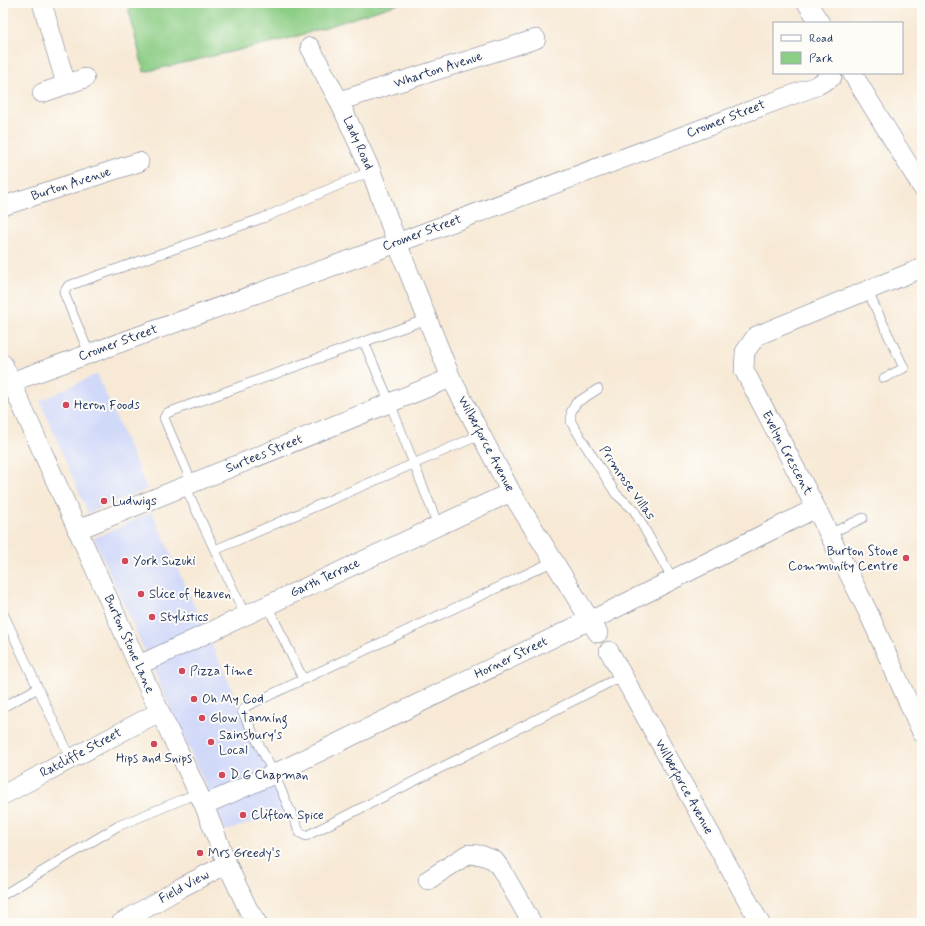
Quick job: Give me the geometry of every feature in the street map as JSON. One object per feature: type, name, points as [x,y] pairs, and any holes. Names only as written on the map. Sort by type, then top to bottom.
[{"type":"street","points":[[42,3],[66,84]]},
{"type":"street","points":[[807,3],[819,22]]},
{"type":"street","name":"Wharton Avenue","points":[[339,101],[536,39]]},
{"type":"street","name":"Lady Road","points":[[310,47],[339,101],[371,172],[396,243]]},
{"type":"street","points":[[853,74],[922,187]]},
{"type":"street","name":"Cromer Street","points":[[5,371],[89,353],[396,243],[816,86],[832,77]]},
{"type":"street","points":[[42,93],[85,78]]},
{"type":"street","name":"Burton Avenue","points":[[3,206],[139,162]]},
{"type":"street","name":"Wilberforce Avenue","points":[[396,243],[451,378],[480,435],[511,492],[594,627]]},
{"type":"street","name":"Evelyn Crescent","points":[[922,268],[756,336],[745,352],[744,370],[869,614],[922,732]]},
{"type":"street","name":"Burton Stone Lane","points":[[5,371],[159,712],[201,799],[227,864],[256,923]]},
{"type":"street","name":"Surtees Street","points":[[77,530],[451,378]]},
{"type":"street","name":"Garth Terrace","points":[[139,665],[511,492]]},
{"type":"street","name":"Horner Street","points":[[201,799],[274,774],[579,625],[594,627],[673,580],[816,508]]},
{"type":"street","name":"Wilberforce Avenue","points":[[609,650],[622,676],[760,923]]},
{"type":"street","name":"Ratcliffe Street","points":[[3,795],[159,712]]},
{"type":"street","points":[[428,880],[468,854],[481,855],[494,860],[502,870],[532,923]]},
{"type":"street","name":"Field View","points":[[121,923],[180,888],[227,864]]},
{"type":"lane","points":[[89,353],[64,293],[68,286],[263,218],[371,172]]},
{"type":"lane","points":[[867,290],[904,368],[884,378]]},
{"type":"lane","points":[[245,615],[215,550],[189,484],[164,418],[167,413],[427,319]]},
{"type":"lane","points":[[364,342],[390,403],[438,525]]},
{"type":"lane","name":"Primrose Villas","points":[[598,389],[576,403],[571,412],[571,422],[616,494],[634,510],[673,580]]},
{"type":"lane","points":[[215,550],[480,435]]},
{"type":"lane","points":[[829,534],[863,518]]},
{"type":"lane","points":[[554,561],[303,679],[247,706],[242,711],[274,774],[300,833],[306,836],[622,676]]},
{"type":"lane","points":[[267,605],[303,679]]},
{"type":"lane","points":[[3,613],[71,759]]},
{"type":"lane","points":[[3,707],[38,688]]},
{"type":"lane","points":[[3,895],[118,826],[201,799]]},
{"type":"shaded area","points":[[97,374],[147,489],[88,513],[40,401]]},
{"type":"shaded area","points":[[152,512],[287,811],[226,831],[94,538]]},
{"type":"green space","points":[[127,3],[401,3],[295,37],[144,72]]},
{"type":"place","name":"Heron Foods","points":[[66,405]]},
{"type":"place","name":"Ludwigs","points":[[104,501]]},
{"type":"place","name":"Burton Stone Community Centre","points":[[906,558]]},
{"type":"place","name":"York Suzuki","points":[[125,561]]},
{"type":"place","name":"Slice of Heaven","points":[[141,594]]},
{"type":"place","name":"Stylistics","points":[[152,617]]},
{"type":"place","name":"Pizza Time","points":[[182,671]]},
{"type":"place","name":"Oh My Cod","points":[[194,699]]},
{"type":"place","name":"Glow Tanning","points":[[202,718]]},
{"type":"place","name":"Sainsbury's Local","points":[[211,742]]},
{"type":"place","name":"Hips and Snips","points":[[154,744]]},
{"type":"place","name":"D G Chapman","points":[[222,775]]},
{"type":"place","name":"Clifton Spice","points":[[243,815]]},
{"type":"place","name":"Mrs Greedy's","points":[[200,853]]}]
